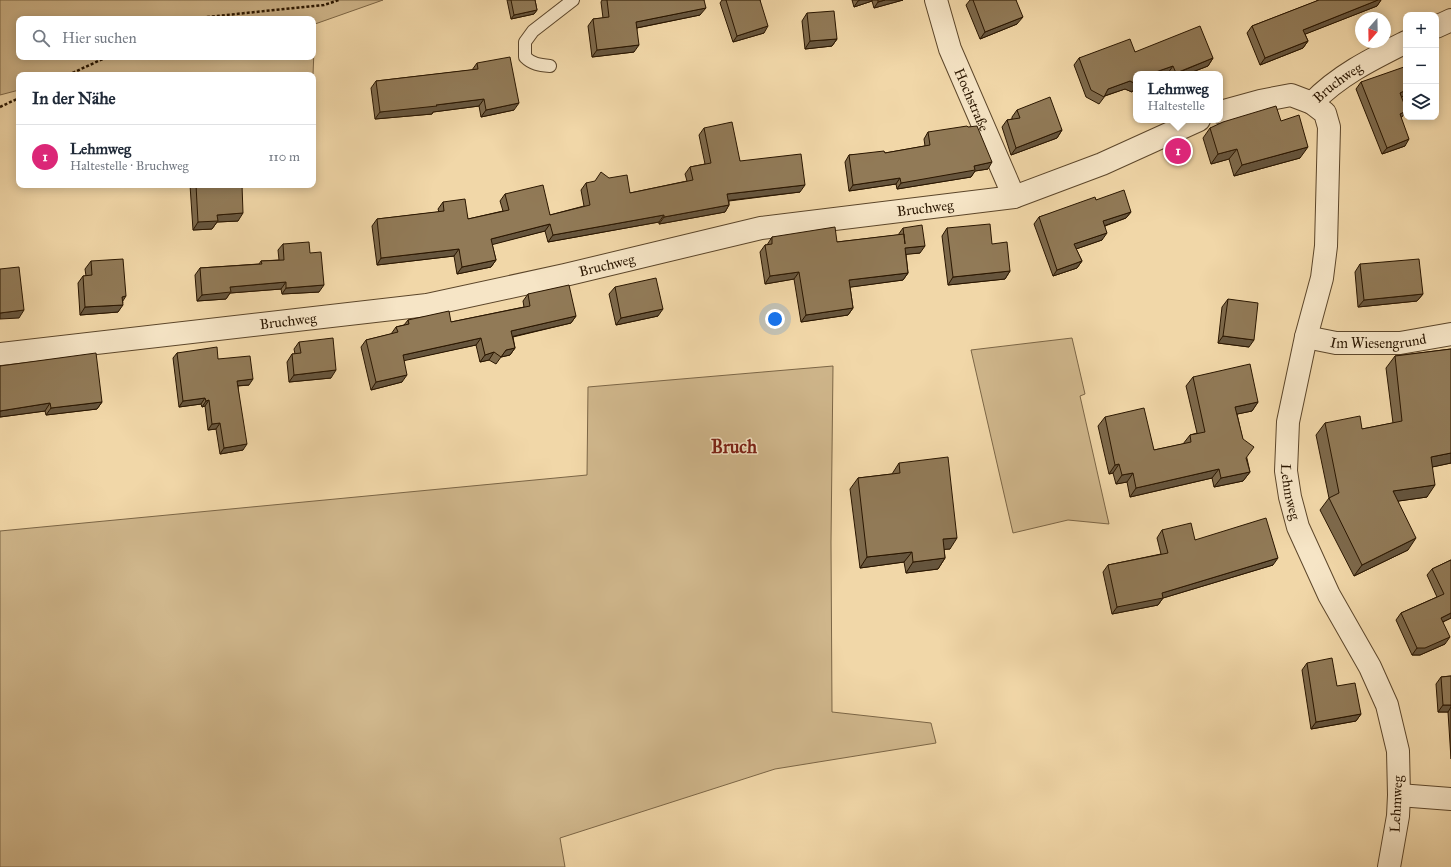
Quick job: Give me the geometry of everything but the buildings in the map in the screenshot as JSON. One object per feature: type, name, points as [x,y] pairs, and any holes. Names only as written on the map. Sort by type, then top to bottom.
[{"type":"street","name":"Hochstraße","points":[[936,0],[950,48],[1014,197]]},
{"type":"street","points":[[1439,26],[1451,20]]},
{"type":"street","name":"Bruchweg","points":[[1223,111],[1260,101],[1291,96],[1312,103],[1324,91],[1361,65],[1403,44]]},
{"type":"street","name":"Lehmweg","points":[[1312,103],[1325,113],[1328,127],[1326,246],[1322,278],[1306,337],[1288,422],[1286,471],[1290,497],[1298,528],[1329,595],[1370,667],[1387,705],[1398,751],[1399,795],[1398,816],[1388,867]]},
{"type":"street","name":"Bruchweg","points":[[0,354],[427,305],[565,275],[761,228],[1014,197],[1102,164],[1192,123]]},
{"type":"street","name":"Im Wiesengrund","points":[[1306,337],[1336,343],[1400,343],[1451,334]]},
{"type":"street","points":[[1399,795],[1451,799]]},
{"type":"lane","points":[[550,66],[530,62],[525,56],[525,42],[533,31],[573,0]]},
{"type":"path","points":[[216,16],[324,5],[339,0]]},
{"type":"path","points":[[74,72],[100,60]]},
{"type":"path","points":[[0,107],[16,99]]},
{"type":"shaded area","points":[[0,0],[383,0],[316,24],[316,16],[16,16],[16,60],[314,60],[313,72],[16,72],[16,91],[0,95]]},
{"type":"shaded area","points":[[1072,338],[1085,394],[1080,396],[1109,524],[1068,520],[1013,533],[971,350]]},
{"type":"shaded area","points":[[833,366],[831,542],[832,712],[931,723],[936,743],[775,769],[560,838],[565,867],[0,867],[0,531],[587,475],[588,387]]},
{"type":"place","name":"Lehmweg","points":[[1178,151]]},
{"type":"district","name":"Bruch","points":[[734,447]]}]
